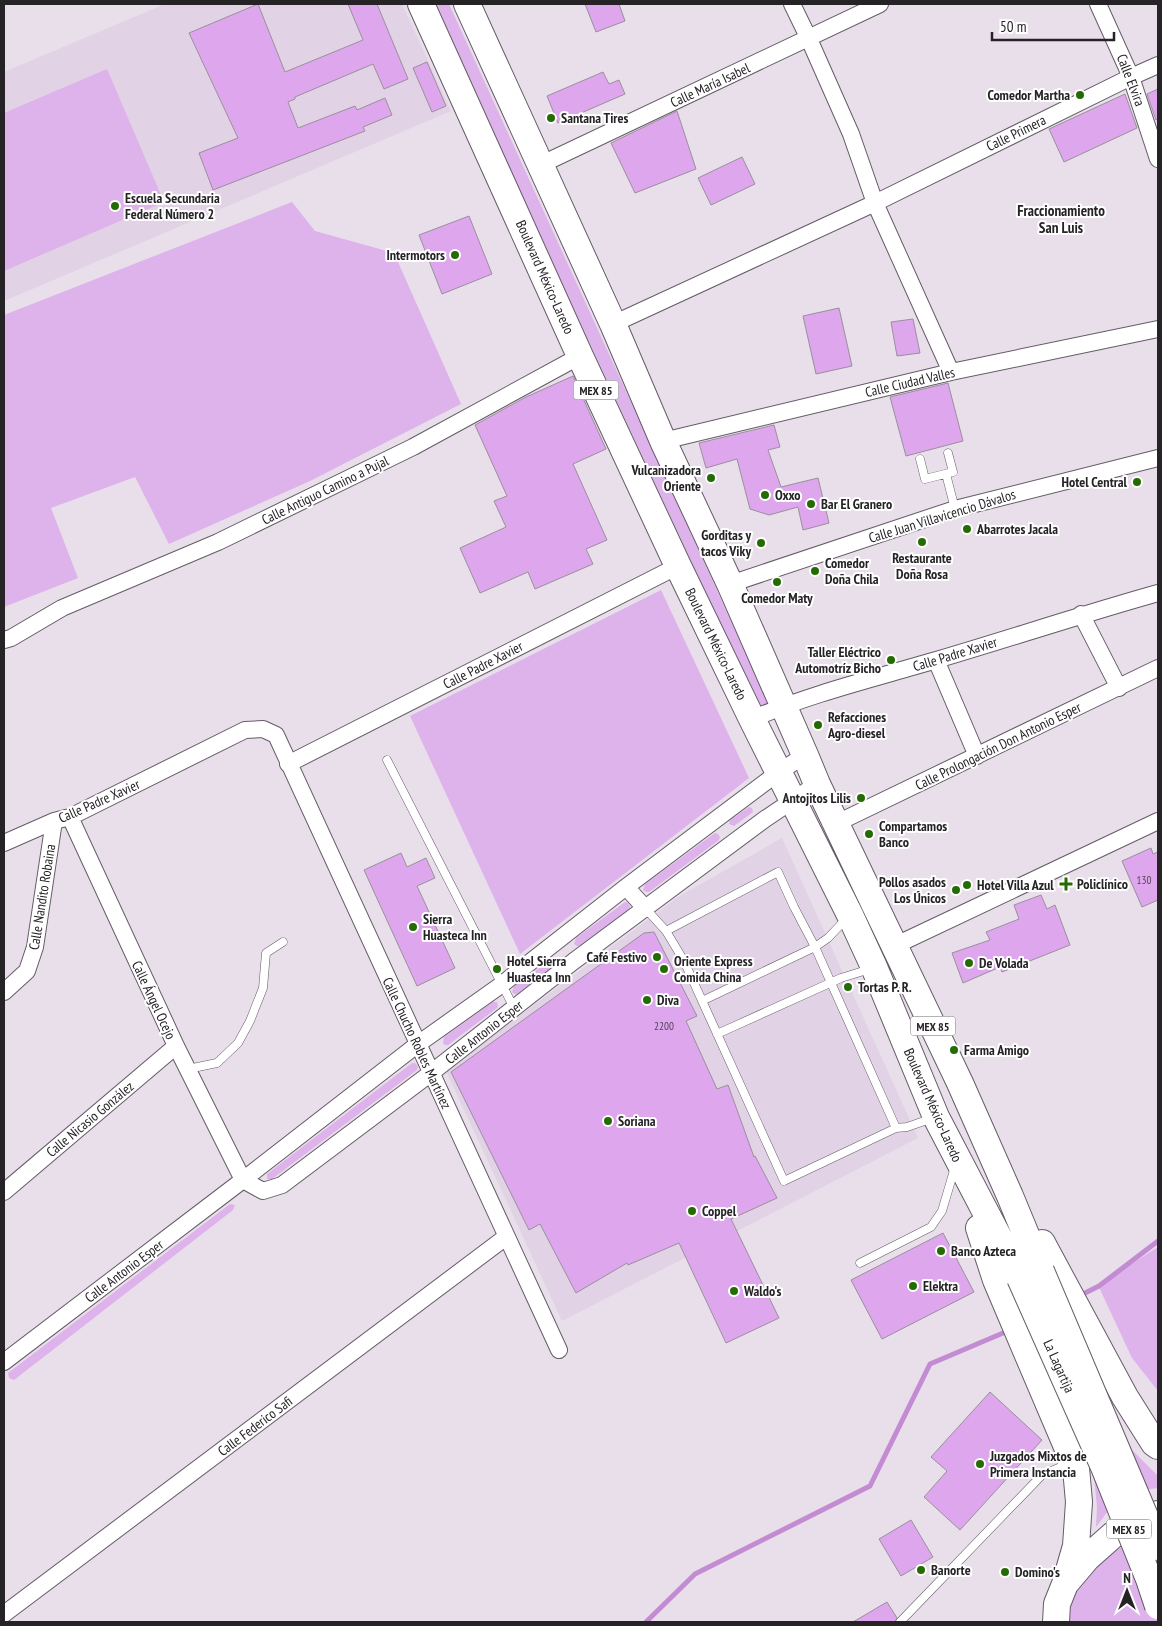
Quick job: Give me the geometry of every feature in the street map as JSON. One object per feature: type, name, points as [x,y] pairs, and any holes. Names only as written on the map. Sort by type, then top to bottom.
[{"type":"main road","name":"Boulevard México-Laredo","points":[[421,4],[580,356],[678,566],[850,915],[874,967],[936,1117],[957,1161],[1030,1274]]},
{"type":"main road","name":"MEX 85","points":[[467,4],[614,324],[664,441],[806,754],[817,784],[960,1083],[1030,1274]]},
{"type":"main road","points":[[960,1083],[1125,1397],[1154,1443],[1158,1446]]},
{"type":"main road","points":[[957,1161],[996,1280],[1076,1468],[1079,1502],[1076,1546],[1059,1603]]},
{"type":"main road","name":"La Lagartija","points":[[1030,1274],[1106,1449]]},
{"type":"main road","points":[[1067,1446],[1085,1452],[1100,1449],[1122,1438],[1129,1423],[1125,1397]]},
{"type":"main road","name":"MEX 85","points":[[1106,1449],[1158,1547]]},
{"type":"main road","name":"MEX 85","points":[[1106,1449],[1158,1606]]},
{"type":"main road","points":[[1037,1622],[1059,1603],[1087,1558],[1112,1535],[1158,1514]]},
{"type":"street","points":[[792,4],[851,134],[874,203],[951,372]]},
{"type":"street","name":"Calle María Isabel","points":[[540,165],[880,4]]},
{"type":"street","name":"Calle Elvira","points":[[1098,4],[1131,76],[1158,159]]},
{"type":"street","name":"Calle Primera","points":[[614,324],[874,203],[1131,76],[1158,65]]},
{"type":"street","name":"Calle Ciudad Valles","points":[[664,441],[951,372],[1158,330]]},
{"type":"street","name":"Calle Antiguo Camino a Pujal","points":[[4,640],[11,638],[62,608],[227,538],[413,447],[580,356]]},
{"type":"street","name":"Calle Juan Villavicencio Dávalos","points":[[730,584],[955,509],[1158,458]]},
{"type":"street","name":"Calle Padre Xavier","points":[[288,764],[678,566]]},
{"type":"street","name":"Calle Padre Xavier","points":[[752,719],[784,706],[1158,592]]},
{"type":"street","points":[[1081,614],[1119,688]]},
{"type":"street","points":[[936,660],[977,756]]},
{"type":"street","name":"Calle Prolongación Don Antonio Esper","points":[[837,823],[1158,668]]},
{"type":"street","name":"Calle Padre Xavier","points":[[4,843],[62,819],[245,730],[263,730],[276,735]]},
{"type":"street","name":"Calle Chucho Robles Martínez","points":[[276,735],[559,1350]]},
{"type":"street","name":"Calle Antonio Esper","points":[[4,1362],[418,1044],[501,985],[626,887],[779,772],[806,754]]},
{"type":"street","name":"Calle Antonio Esper","points":[[243,1180],[264,1191],[282,1185],[574,962],[765,819],[817,784]]},
{"type":"street","name":"Calle Nandito Robaina","points":[[4,992],[27,971],[35,947],[62,819]]},
{"type":"street","name":"Calle Ángel Ocejo","points":[[62,819],[243,1180]]},
{"type":"street","points":[[894,946],[1158,821]]},
{"type":"street","points":[[626,887],[646,909]]},
{"type":"street","points":[[558,940],[574,962]]},
{"type":"street","name":"Calle Nicasio González","points":[[4,1192],[176,1046]]},
{"type":"street","name":"Calle Federico Safi","points":[[4,1614],[506,1237]]},
{"type":"lane","points":[[920,459],[925,479],[946,474],[953,472],[948,452]]},
{"type":"lane","points":[[946,474],[955,509]]},
{"type":"lane","points":[[387,760],[514,1008]]},
{"type":"lane","points":[[666,931],[778,872],[815,947],[896,1128]]},
{"type":"lane","points":[[646,909],[666,931],[684,961],[784,1181],[896,1128],[907,1127],[936,1117]]},
{"type":"lane","points":[[702,1001],[815,947],[828,938],[850,915]]},
{"type":"lane","points":[[188,1069],[217,1063],[238,1044],[250,1021],[263,988],[266,953],[283,942]]},
{"type":"lane","points":[[717,1034],[831,983],[874,967]]},
{"type":"lane","points":[[860,1263],[931,1227],[942,1211],[957,1161]]},
{"type":"lane","points":[[900,1622],[1042,1475],[1061,1467],[1067,1446]]},
{"type":"shaded area","name":"Escuela Secundaria Federal Número 2","points":[[165,4],[402,4],[451,111],[4,301],[4,72]]},
{"type":"shaded area","points":[[432,4],[449,4],[769,704],[760,709]]},
{"type":"shaded area","points":[[107,69],[164,202],[4,271],[4,113]]},
{"type":"shaded area","points":[[292,202],[315,231],[394,253],[461,404],[310,481],[169,544],[135,477],[51,508],[78,578],[4,607],[4,315]]},
{"type":"shaded area","points":[[661,590],[749,778],[520,954],[410,716]]},
{"type":"shaded area","points":[[749,807],[752,808],[753,812],[734,826],[729,824],[730,820]]},
{"type":"shaded area","points":[[715,833],[720,837],[719,840],[649,892],[643,890],[645,884]]},
{"type":"shaded area","points":[[782,838],[918,1138],[562,1321],[446,1071],[678,897]]},
{"type":"shaded area","points":[[625,902],[628,903],[629,909],[579,946],[574,944],[576,938]]},
{"type":"shaded area","points":[[549,961],[552,961],[553,967],[517,994],[512,992],[514,986]]},
{"type":"shaded area","points":[[493,1002],[497,1002],[497,1008],[448,1045],[443,1043],[444,1037]]},
{"type":"shaded area","points":[[412,1063],[418,1066],[417,1070],[272,1179],[267,1179],[267,1174]]},
{"type":"shaded area","points":[[230,1204],[235,1205],[233,1210],[14,1380],[9,1378],[8,1373]]},
{"type":"shaded area","points":[[1158,1247],[1158,1391],[1132,1358],[1098,1285]]},
{"type":"shaded area","points":[[1126,1444],[1158,1476],[1158,1488],[1142,1490],[1111,1507],[1096,1527],[1097,1507],[1094,1475]]},
{"type":"shaded area","points":[[1158,1532],[1158,1622],[1064,1622],[1075,1590],[1102,1559],[1127,1544]]},
{"type":"building","points":[[258,4],[285,72],[363,40],[348,4],[377,4],[408,79],[384,89],[373,64],[295,97],[295,99],[288,102],[298,128],[355,106],[357,110],[385,98],[392,115],[363,127],[365,131],[213,190],[199,153],[238,138],[189,33]]},
{"type":"building","points":[[585,4],[619,4],[625,21],[596,32]]},
{"type":"building","points":[[427,62],[446,106],[432,112],[413,68]]},
{"type":"building","points":[[603,72],[609,84],[619,80],[625,94],[558,123],[547,96]]},
{"type":"building","points":[[1158,89],[1158,119],[1156,120],[1147,94]]},
{"type":"building","points":[[1125,94],[1137,128],[1064,162],[1049,129]]},
{"type":"building","points":[[677,111],[696,169],[635,193],[611,143]]},
{"type":"building","points":[[742,157],[755,184],[711,205],[698,178]]},
{"type":"building","name":"Intermotors","points":[[469,216],[492,274],[442,294],[419,235]]},
{"type":"building","points":[[839,308],[852,366],[816,374],[803,316]]},
{"type":"building","points":[[913,319],[920,353],[897,356],[891,322]]},
{"type":"building","points":[[573,376],[606,449],[573,464],[607,540],[586,549],[593,564],[535,589],[528,572],[480,593],[460,548],[506,527],[494,501],[507,496],[475,425],[526,397]]},
{"type":"building","points":[[948,383],[963,441],[906,456],[890,397]]},
{"type":"building","points":[[774,425],[780,447],[768,450],[781,487],[818,478],[829,523],[803,530],[798,507],[769,515],[750,509],[737,459],[706,468],[699,443]]},
{"type":"building","points":[[1151,848],[1153,854],[1158,852],[1158,900],[1142,907],[1122,861]]},
{"type":"building","name":"Sierra Huasteca Inn","points":[[401,853],[407,867],[426,858],[435,878],[417,886],[455,968],[417,986],[364,870]]},
{"type":"building","points":[[1041,895],[1047,909],[1055,905],[1070,945],[1002,972],[1000,967],[963,983],[952,953],[990,940],[986,932],[1019,919],[1014,905]]},
{"type":"building","name":"Soriana","points":[[654,932],[697,1016],[686,1021],[717,1089],[728,1085],[754,1157],[777,1198],[731,1219],[779,1318],[726,1343],[679,1243],[628,1265],[627,1263],[576,1293],[540,1224],[529,1230],[451,1072],[644,933]]},
{"type":"building","name":"Elektra","points":[[943,1233],[974,1292],[882,1339],[851,1280]]},
{"type":"building","name":"Juzgados Mixtos de Primera Instancia","points":[[990,1392],[1042,1440],[960,1530],[924,1497],[947,1471],[931,1457]]},
{"type":"building","points":[[911,1520],[933,1557],[901,1576],[879,1539]]},
{"type":"building","points":[[887,1602],[897,1618],[895,1622],[853,1622]]},
{"type":"waterway","points":[[1083,1294],[1099,1286],[1158,1241]]},
{"type":"waterway","points":[[646,1622],[695,1574],[870,1486],[930,1364],[1003,1333]]},
{"type":"place","name":"Comedor Martha","points":[[1080,95]]},
{"type":"place","name":"Santana Tires","points":[[551,118]]},
{"type":"place","name":"Escuela Secundaria Federal Número 2","points":[[115,206]]},
{"type":"place","name":"Intermotors","points":[[455,255]]},
{"type":"place","name":"Vulcanizadora Oriente","points":[[711,478]]},
{"type":"place","name":"Hotel Central","points":[[1137,482]]},
{"type":"place","name":"Oxxo","points":[[765,495]]},
{"type":"place","name":"Bar El Granero","points":[[811,504]]},
{"type":"place","name":"Abarrotes Jacala","points":[[967,529]]},
{"type":"place","name":"Restaurante Doña Rosa","points":[[922,542]]},
{"type":"place","name":"Gorditas y tacos Viky","points":[[761,543]]},
{"type":"place","name":"Comedor Doña Chila","points":[[815,571]]},
{"type":"place","name":"Comedor Maty","points":[[777,582]]},
{"type":"place","name":"Taller Eléctrico Automotríz Bicho","points":[[891,660]]},
{"type":"place","name":"Refacciones Agro-diesel","points":[[818,725]]},
{"type":"place","name":"Antojitos Lilis","points":[[861,798]]},
{"type":"place","name":"Compartamos Banco","points":[[869,834]]},
{"type":"place","name":"Policlínico","points":[[1066,884]]},
{"type":"place","name":"Hotel Villa Azul","points":[[967,885]]},
{"type":"place","name":"Pollos asados Los Únicos","points":[[956,890]]},
{"type":"place","name":"Sierra Huasteca Inn","points":[[413,927]]},
{"type":"place","name":"Café Festivo","points":[[657,957]]},
{"type":"place","name":"De Volada","points":[[969,963]]},
{"type":"place","name":"Hotel Sierra Huasteca Inn","points":[[497,969]]},
{"type":"place","name":"Oriente Express Comida China","points":[[664,969]]},
{"type":"place","name":"Tortas P. R.","points":[[848,987]]},
{"type":"place","name":"Diva","points":[[647,1000]]},
{"type":"place","name":"Farma Amigo","points":[[954,1050]]},
{"type":"place","name":"Soriana","points":[[608,1121]]},
{"type":"place","name":"Coppel","points":[[692,1211]]},
{"type":"place","name":"Banco Azteca","points":[[941,1251]]},
{"type":"place","name":"Elektra","points":[[913,1286]]},
{"type":"place","name":"Waldo's","points":[[734,1291]]},
{"type":"place","name":"Juzgados Mixtos de Primera Instancia","points":[[980,1464]]},
{"type":"place","name":"Banorte","points":[[921,1570]]},
{"type":"place","name":"Domino's","points":[[1005,1572]]},
{"type":"district","name":"Fraccionamiento San Luis","points":[[1061,218]]}]
